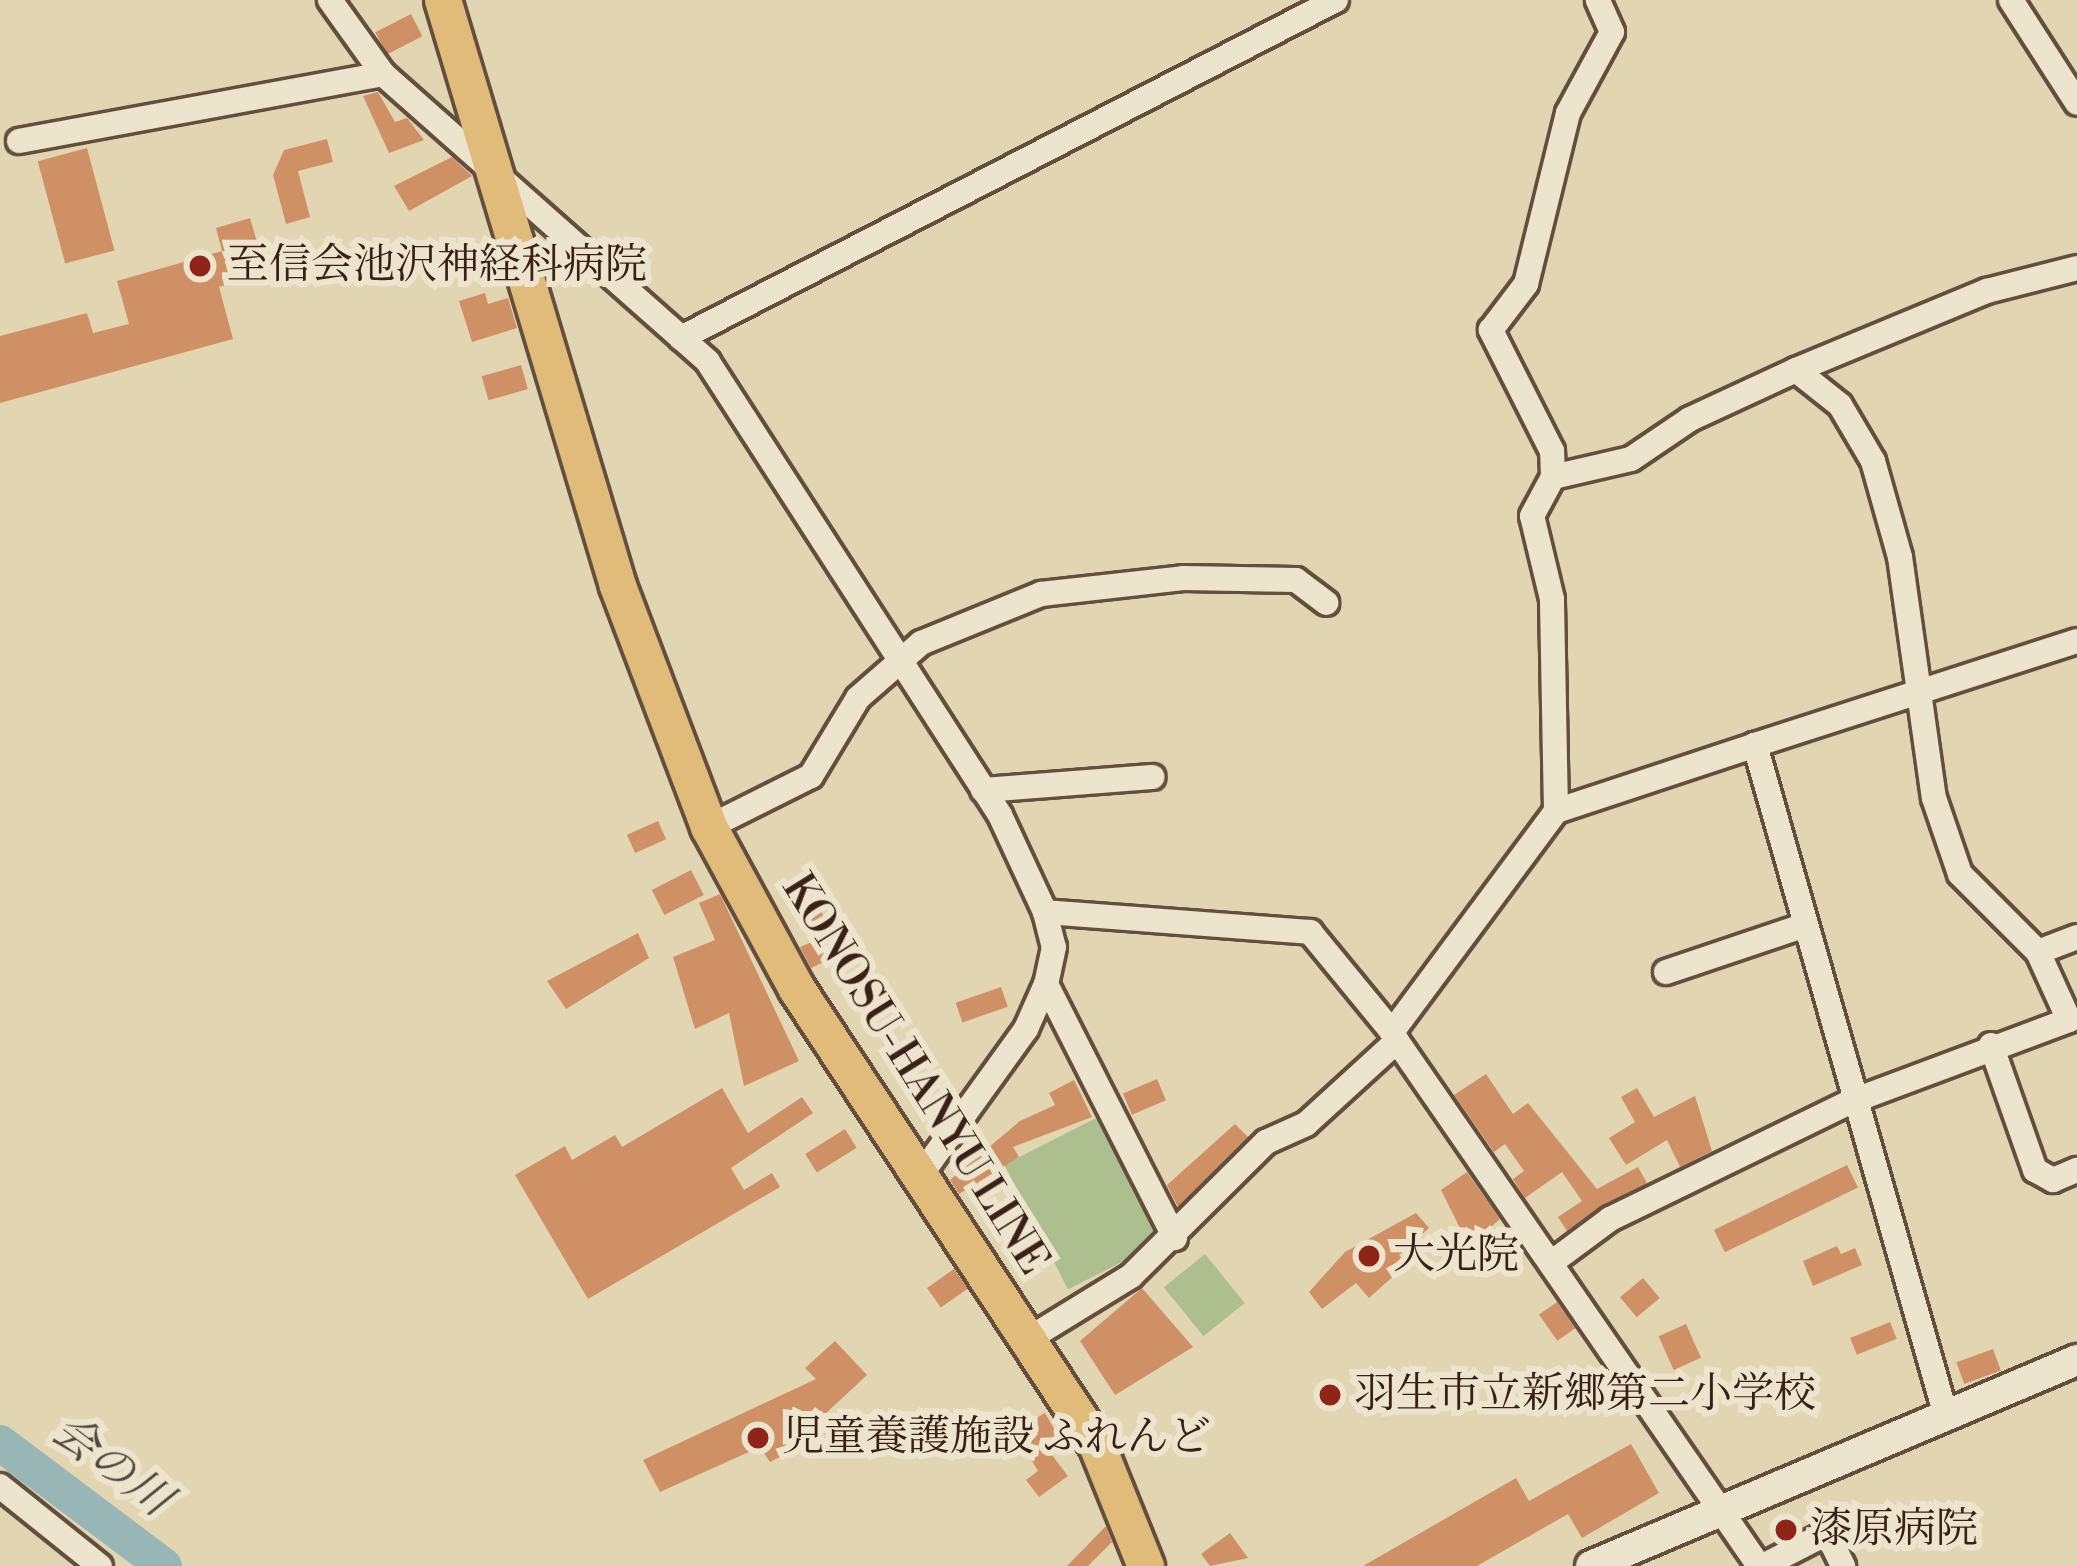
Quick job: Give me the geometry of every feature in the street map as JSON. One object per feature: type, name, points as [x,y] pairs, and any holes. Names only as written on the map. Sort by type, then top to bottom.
[{"type":"main road","name":"KONOSU-HANYU LINE","points":[[442,0],[618,586],[709,827],[796,988],[1097,1444],[1152,1559]]},
{"type":"street","points":[[330,0],[383,74],[708,362],[895,663],[983,790],[1045,912],[1054,947],[1046,984],[1026,1029],[920,1176]]},
{"type":"street","points":[[681,338],[1336,0]]},
{"type":"street","points":[[1556,811],[1552,599],[1532,516],[1553,477],[1552,451],[1492,330],[1526,284],[1568,113],[1612,32],[1598,0]]},
{"type":"street","points":[[2011,0],[2077,103]]},
{"type":"street","points":[[19,141],[383,74]]},
{"type":"street","points":[[1553,477],[1631,459],[1690,418],[1796,370],[1987,291],[2077,268]]},
{"type":"street","points":[[1555,1260],[1610,1220],[1850,1102],[1991,1045],[2073,1029],[2038,952],[1960,874],[1934,798],[1924,690],[1873,461],[1840,405],[1796,370]]},
{"type":"street","points":[[709,827],[811,776],[857,698],[895,663],[1041,594],[1183,578],[1296,580],[1326,603]]},
{"type":"street","points":[[1030,1338],[1175,1238],[1267,1142],[1306,1124],[1394,1037],[1556,811],[2077,641]]},
{"type":"street","points":[[1755,745],[1850,1102],[1946,1416]]},
{"type":"street","points":[[983,790],[1153,777]]},
{"type":"street","points":[[1045,912],[1310,932],[1394,1037],[1555,1260],[1761,1566],[1826,1533],[1843,1566]]},
{"type":"street","points":[[1666,973],[1803,926]]},
{"type":"street","points":[[2038,952],[2077,937]]},
{"type":"street","points":[[1046,984],[1175,1238]]},
{"type":"street","points":[[1991,1045],[2036,1170],[2053,1180],[2077,1170]]},
{"type":"street","points":[[1591,1566],[2077,1360]]},
{"type":"street","points":[[0,1486],[100,1566]]},
{"type":"green space","points":[[1098,1117],[1162,1242],[1068,1289],[1004,1165]]},
{"type":"green space","points":[[1205,1254],[1245,1303],[1203,1336],[1164,1287]]},
{"type":"building","points":[[411,14],[422,36],[387,54],[375,32]]},
{"type":"building","points":[[378,92],[395,122],[407,118],[424,140],[389,153],[363,96]]},
{"type":"building","points":[[327,139],[333,162],[298,171],[310,217],[286,224],[273,175],[284,150]]},
{"type":"building","points":[[87,148],[114,250],[65,264],[38,161]]},
{"type":"building","points":[[452,157],[472,176],[409,211],[394,186]]},
{"type":"building","points":[[250,218],[266,273],[219,287],[233,339],[0,403],[0,336],[87,313],[93,333],[129,324],[117,281],[222,251],[216,228]]},
{"type":"building","points":[[485,293],[488,304],[508,298],[517,328],[472,342],[459,301]]},
{"type":"building","points":[[521,365],[528,389],[488,400],[482,376]]},
{"type":"building","points":[[658,821],[666,839],[635,853],[627,835]]},
{"type":"building","points":[[691,870],[704,895],[665,915],[652,890]]},
{"type":"building","points":[[720,894],[799,1061],[744,1086],[729,1013],[695,1029],[673,957],[715,940],[699,903]]},
{"type":"building","points":[[817,898],[837,956],[811,968],[800,947],[814,941],[801,904]]},
{"type":"building","points":[[638,933],[649,958],[566,1009],[547,981]]},
{"type":"building","points":[[1001,987],[1008,1007],[962,1022],[956,1003]]},
{"type":"building","points":[[1486,1074],[1513,1114],[1528,1103],[1597,1189],[1638,1167],[1647,1183],[1567,1231],[1558,1217],[1582,1201],[1562,1172],[1525,1198],[1513,1179],[1524,1171],[1505,1144],[1494,1152],[1454,1095]]},
{"type":"building","points":[[1157,1079],[1166,1100],[1132,1115],[1123,1093]]},
{"type":"building","points":[[1074,1080],[1092,1117],[1013,1147],[1019,1157],[959,1194],[950,1180],[1020,1121],[1055,1105],[1049,1093]]},
{"type":"building","points":[[722,1088],[748,1133],[802,1097],[813,1113],[731,1168],[744,1190],[772,1173],[780,1187],[588,1299],[515,1175],[565,1146],[572,1160],[615,1135],[622,1147]]},
{"type":"building","points":[[1637,1088],[1654,1117],[1695,1096],[1712,1151],[1680,1167],[1667,1140],[1626,1165],[1609,1138],[1635,1122],[1621,1097]]},
{"type":"building","points":[[1235,1124],[1248,1137],[1178,1207],[1167,1185]]},
{"type":"building","points":[[845,1129],[857,1148],[817,1173],[805,1154]]},
{"type":"building","points":[[1847,1165],[1858,1187],[1725,1252],[1714,1230]]},
{"type":"building","points":[[1467,1172],[1500,1219],[1469,1246],[1441,1190]]},
{"type":"building","points":[[1416,1213],[1429,1228],[1399,1255],[1407,1264],[1369,1298],[1356,1283],[1322,1309],[1309,1292],[1345,1252]]},
{"type":"building","points":[[1837,1246],[1841,1254],[1855,1248],[1862,1265],[1813,1286],[1803,1261]]},
{"type":"building","points":[[954,1269],[968,1289],[941,1308],[927,1288]]},
{"type":"building","points":[[1643,1278],[1660,1298],[1637,1317],[1620,1297]]},
{"type":"building","points":[[1142,1288],[1193,1347],[1115,1395],[1080,1341]]},
{"type":"building","points":[[1557,1302],[1575,1328],[1557,1341],[1539,1315]]},
{"type":"building","points":[[1890,1322],[1897,1339],[1857,1355],[1850,1338]]},
{"type":"building","points":[[1686,1324],[1701,1358],[1674,1370],[1659,1336]]},
{"type":"building","name":"児童養護施設 ふれんど","points":[[835,1341],[867,1375],[824,1415],[836,1428],[770,1462],[760,1447],[660,1492],[643,1460],[816,1379],[805,1368]]},
{"type":"building","points":[[1993,1349],[2001,1371],[1964,1384],[1956,1362]]},
{"type":"building","points":[[1045,1413],[1059,1437],[1045,1446],[1068,1476],[1039,1497],[1026,1480],[1038,1471],[1014,1431]]},
{"type":"building","points":[[1631,1444],[1659,1493],[1582,1538],[1568,1514],[1477,1566],[1363,1566],[1516,1478],[1529,1501]]},
{"type":"building","points":[[1106,1526],[1112,1542],[1088,1566],[1067,1566]]},
{"type":"building","points":[[1230,1533],[1248,1558],[1210,1566],[1201,1554]]},
{"type":"waterway","name":"会の川","points":[[0,1443],[164,1566]]},
{"type":"place","name":"至信会池沢神経科病院","points":[[200,266]]},
{"type":"place","name":"大光院","points":[[1369,1256]]},
{"type":"place","name":"羽生市立新郷第二小学校","points":[[1330,1395]]},
{"type":"place","name":"児童養護施設 ふれんど","points":[[758,1438]]},
{"type":"place","name":"漆原病院","points":[[1786,1530]]}]
